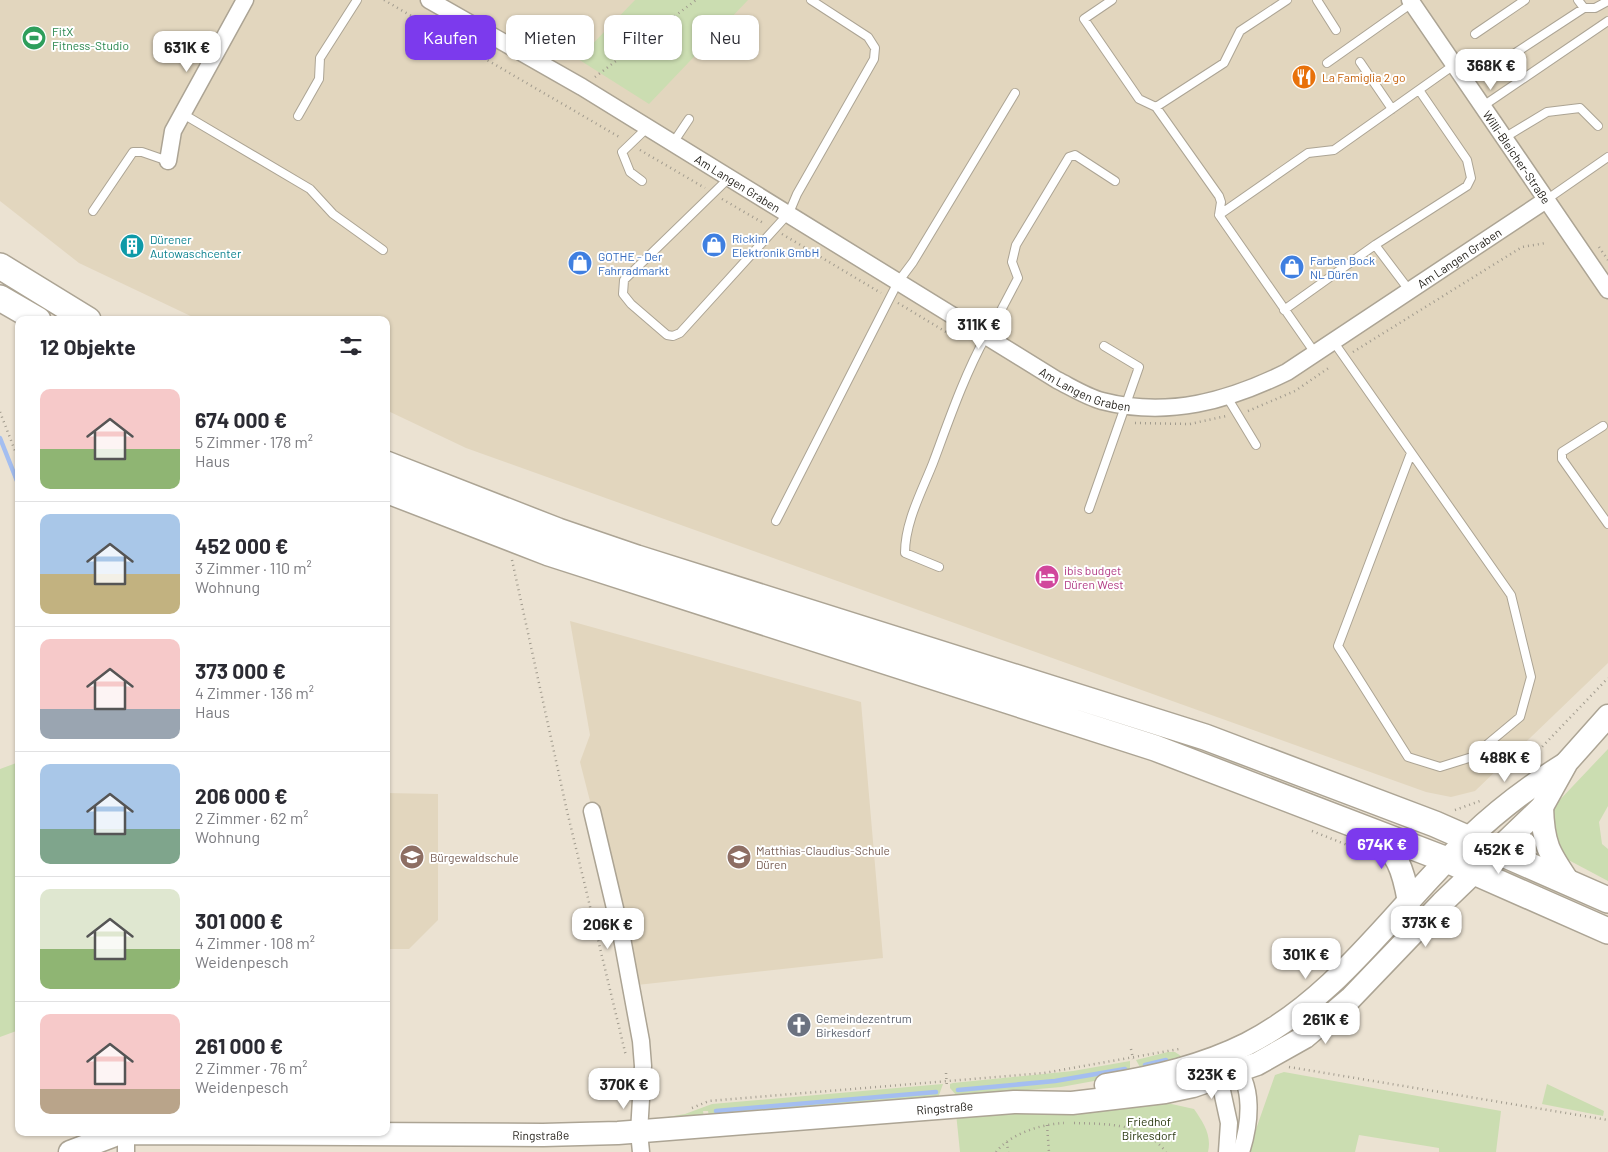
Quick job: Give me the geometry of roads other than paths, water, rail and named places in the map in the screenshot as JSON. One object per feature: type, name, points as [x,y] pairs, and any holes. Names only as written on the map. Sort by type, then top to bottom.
[{"type":"main road","points":[[0,266],[81,316]]},
{"type":"main road","points":[[0,298],[31,316]]},
{"type":"main road","points":[[390,466],[566,534],[773,602],[1204,737],[1436,824],[1608,900]]},
{"type":"main road","points":[[390,492],[549,554],[1155,748],[1447,860],[1608,931]]},
{"type":"main road","points":[[1567,762],[1608,716]]},
{"type":"main road","name":"Ringstraße","points":[[1014,1102],[1072,1103],[1135,1096],[1193,1086],[1275,1056],[1311,1032],[1350,999],[1542,807],[1567,762]]},
{"type":"main road","name":"Ringstraße","points":[[390,1134],[543,1135],[640,1142],[1014,1102],[1138,1080],[1190,1067],[1223,1055],[1271,1030],[1316,997],[1373,941],[1468,838],[1529,787],[1567,762]]},
{"type":"main road","points":[[1542,807],[1544,842],[1570,884]]},
{"type":"main road","points":[[1370,830],[1389,847],[1398,859],[1403,871],[1409,902]]},
{"type":"main road","name":"Ringstraße","points":[[70,1152],[112,1136]]},
{"type":"street","points":[[168,161],[173,131],[245,0]]},
{"type":"street","name":"Am Langen Graben","points":[[429,0],[648,127],[1057,380],[1101,401],[1142,407],[1185,406],[1248,391],[1287,372],[1546,200]]},
{"type":"street","name":"Willi-Bleicher-Straße","points":[[1411,1],[1608,290]]},
{"type":"street","points":[[592,811],[622,938],[641,1041],[640,1142]]},
{"type":"street","points":[[1223,1055],[1230,1074],[1248,1098],[1246,1131],[1241,1152]]},
{"type":"street","points":[[1227,1152],[1230,1074]]},
{"type":"street","points":[[126,1136],[126,1152]]},
{"type":"lane","points":[[298,116],[319,79],[320,58],[357,0]]},
{"type":"lane","points":[[730,177],[624,280],[623,294],[631,304],[667,335],[673,336],[680,333],[789,213],[797,194],[874,59],[875,48],[868,37],[810,0]]},
{"type":"lane","points":[[1112,0],[1084,19],[1139,99],[1156,107],[1219,196],[1221,202],[1219,215],[1315,353]]},
{"type":"lane","points":[[1156,107],[1224,63],[1240,31],[1287,0]]},
{"type":"lane","points":[[1317,0],[1336,30]]},
{"type":"lane","points":[[1475,34],[1525,0]]},
{"type":"lane","points":[[1578,0],[1584,8]]},
{"type":"lane","points":[[1327,63],[1411,1]]},
{"type":"lane","points":[[1506,59],[1584,8],[1595,8],[1608,1]]},
{"type":"lane","points":[[1483,106],[1608,21]]},
{"type":"lane","points":[[1360,62],[1392,109]]},
{"type":"lane","points":[[1219,215],[1308,153],[1334,150],[1454,65]]},
{"type":"lane","points":[[1284,310],[1375,245],[1467,186],[1471,178],[1467,160],[1419,90]]},
{"type":"lane","points":[[776,521],[898,282],[913,262],[1015,93]]},
{"type":"lane","points":[[1504,138],[1547,112],[1580,108],[1598,126]]},
{"type":"lane","points":[[183,114],[310,189],[333,214],[383,250]]},
{"type":"lane","points":[[673,143],[689,119]]},
{"type":"lane","points":[[642,181],[630,172],[622,152],[648,127]]},
{"type":"lane","points":[[93,211],[133,152],[142,152],[168,161]]},
{"type":"lane","points":[[939,567],[905,553],[905,543],[912,517],[952,413],[986,336],[1018,278],[1012,262],[1016,245],[1068,158],[1075,155],[1115,181]]},
{"type":"lane","points":[[1546,200],[1608,157]]},
{"type":"lane","points":[[1375,245],[1409,290]]},
{"type":"lane","points":[[1333,341],[1511,595],[1531,677],[1520,717],[1472,757],[1440,767],[1408,757],[1338,646],[1411,453]]},
{"type":"lane","points":[[1089,509],[1124,404],[1139,367],[1104,346]]},
{"type":"lane","points":[[1227,397],[1256,445]]},
{"type":"lane","points":[[1603,426],[1562,452],[1562,459],[1608,524]]},
{"type":"waterway","points":[[0,438],[15,476]]},
{"type":"waterway","points":[[1145,1065],[1166,1060]]},
{"type":"waterway","points":[[958,1090],[1055,1081],[1125,1069]]},
{"type":"waterway","points":[[716,1111],[936,1092]]},
{"type":"place","name":"FitX Fitness-Studio","points":[[34,38]]},
{"type":"place","name":"La Famiglia 2 go","points":[[1304,77]]},
{"type":"place","name":"Rickim Elektronik GmbH","points":[[714,245]]},
{"type":"place","name":"Dürener Autowaschcenter","points":[[132,246]]},
{"type":"place","name":"GOTHE - Der Fahrradmarkt","points":[[580,263]]},
{"type":"place","name":"Farben Bock NL Düren","points":[[1292,267]]},
{"type":"place","name":"ibis budget Düren West","points":[[1047,577]]},
{"type":"place","name":"Bürgewaldschule","points":[[412,857]]},
{"type":"place","name":"Matthias-Claudius-Schule Düren","points":[[739,857]]},
{"type":"place","name":"Gemeindezentrum Birkesdorf","points":[[799,1025]]},
{"type":"park label","name":"Friedhof Birkesdorf","points":[[1149,1128]]}]
